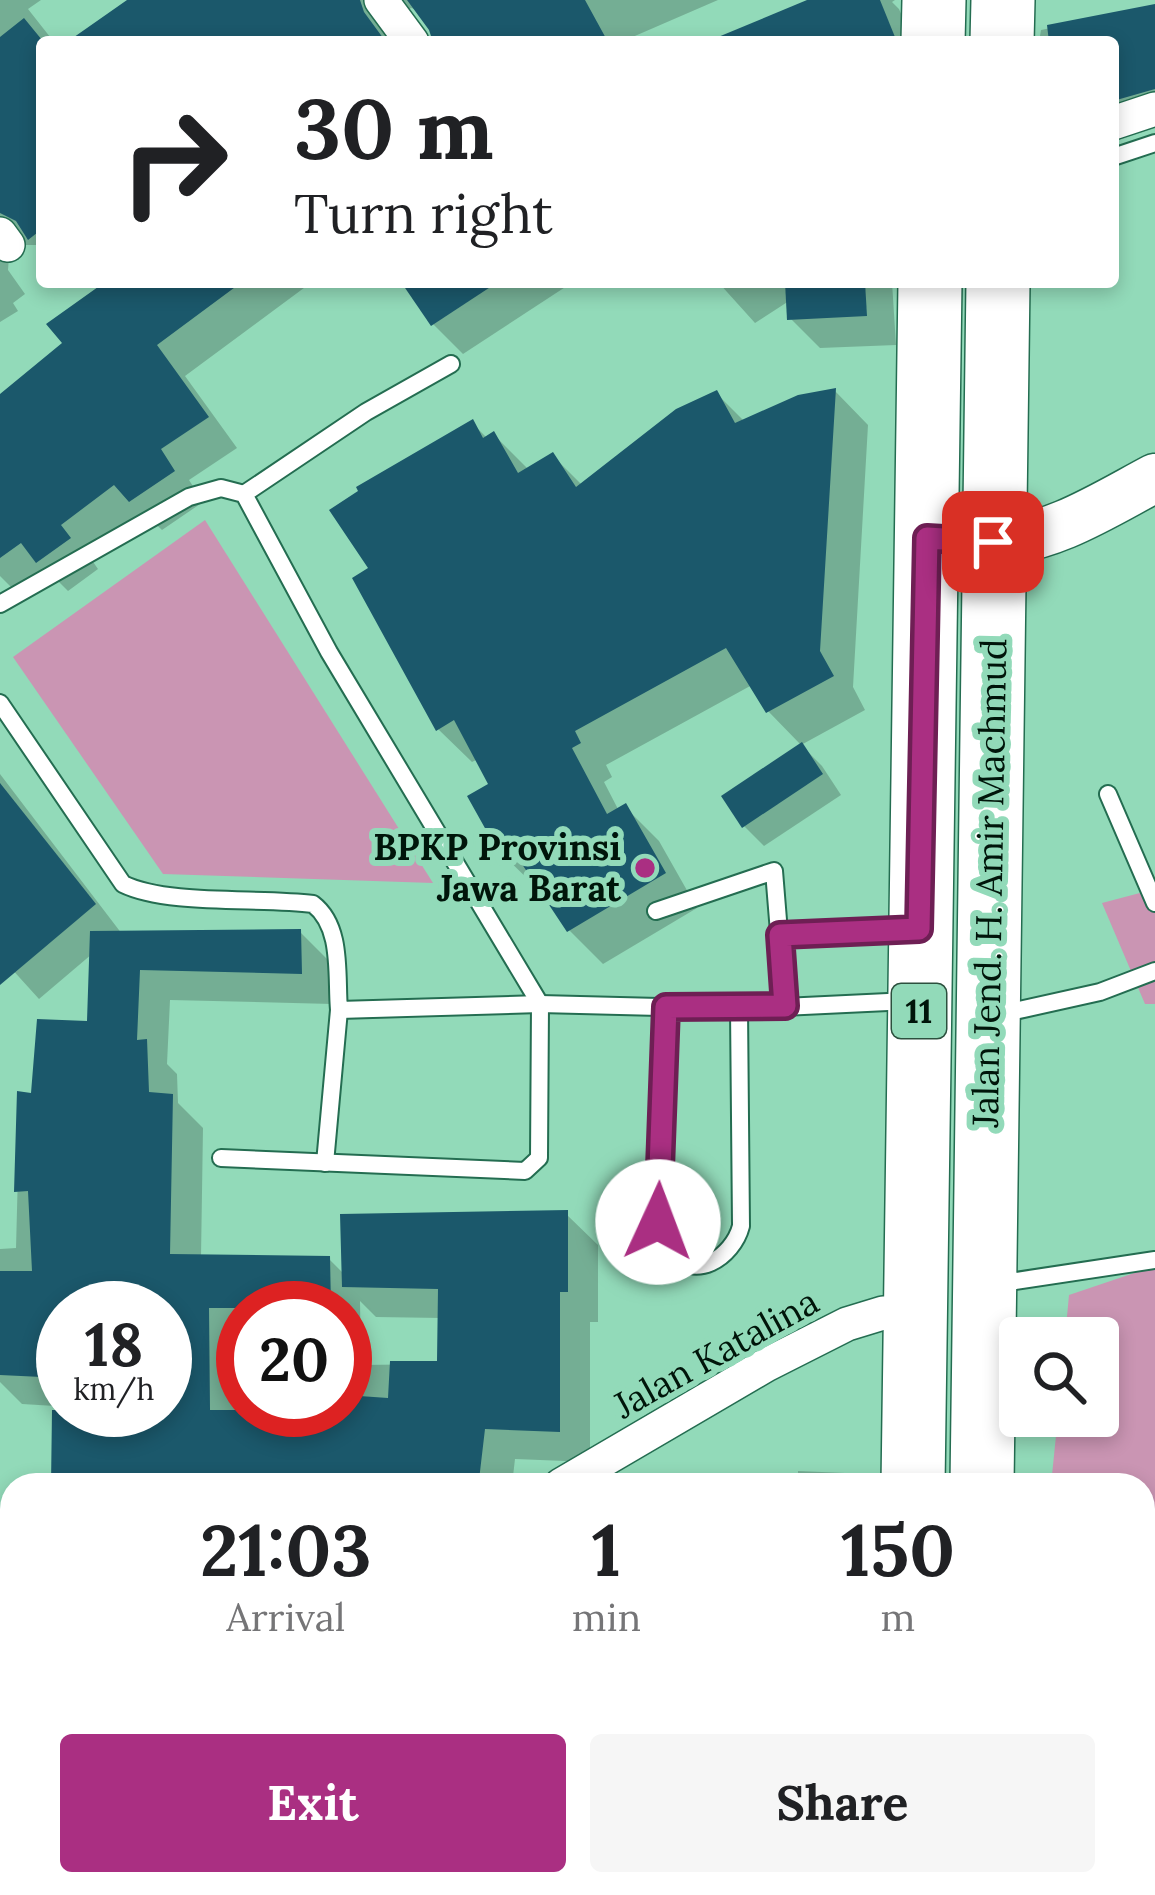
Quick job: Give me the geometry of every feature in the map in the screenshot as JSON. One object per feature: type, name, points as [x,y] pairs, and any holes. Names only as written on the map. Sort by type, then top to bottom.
[{"type":"highway","points":[[933,36],[934,0]]},
{"type":"highway","points":[[1002,36],[1003,0]]},
{"type":"highway","name":"Jalan Jend. H. Amir Machmud","points":[[913,1473],[930,288]]},
{"type":"highway","name":"Jalan Jend. H. Amir Machmud","points":[[982,1473],[998,288]]},
{"type":"main road","points":[[927,538],[993,542],[1034,535],[1079,519],[1155,478]]},
{"type":"street","points":[[381,0],[408,36]]},
{"type":"street","points":[[1119,121],[1155,109]]},
{"type":"street","name":"Jalan Katalina","points":[[582,1473],[766,1365],[847,1324],[884,1312],[916,1314]]},
{"type":"lane","points":[[1119,155],[1155,143]]},
{"type":"lane","points":[[244,494],[366,412],[451,364]]},
{"type":"lane","points":[[0,604],[189,497],[221,488],[244,494],[329,652],[540,1004],[539,1157],[526,1171],[221,1158]]},
{"type":"lane","points":[[0,703],[123,884],[187,896],[314,904],[328,915],[338,1010],[325,1163]]},
{"type":"lane","points":[[1108,794],[1155,903]]},
{"type":"lane","points":[[656,911],[774,872],[785,1006]]},
{"type":"lane","points":[[780,935],[919,929]]},
{"type":"lane","points":[[988,1016],[1100,992],[1155,971]]},
{"type":"lane","points":[[338,1010],[540,1004],[739,1009],[919,1001]]},
{"type":"lane","points":[[666,1007],[658,1222],[669,1250],[682,1262],[698,1266],[714,1263],[730,1251],[740,1226],[739,1009]]},
{"type":"lane","points":[[985,1285],[1155,1260]]},
{"type":"shaded area","points":[[205,520],[433,883],[163,874],[13,657]]},
{"type":"shaded area","points":[[1155,889],[1155,1004],[1145,1004],[1102,903]]},
{"type":"shaded area","points":[[1155,1266],[1155,1473],[1052,1473],[1056,1437],[1119,1437],[1119,1317],[1067,1317],[1069,1295]]},
{"type":"building","points":[[127,0],[360,0],[382,36],[76,36]]},
{"type":"building","points":[[407,0],[585,0],[605,36],[431,36]]},
{"type":"building","points":[[807,0],[880,0],[895,36],[720,36]]},
{"type":"building","points":[[1155,4],[1155,89],[1119,99],[1119,36],[1048,36],[1047,25]]},
{"type":"building","points":[[24,18],[39,36],[36,234],[28,240],[16,221],[0,213],[0,37]]},
{"type":"building","points":[[97,288],[234,288],[157,345],[209,417],[161,449],[175,471],[129,502],[114,485],[61,525],[71,538],[36,563],[21,543],[0,558],[0,394],[62,343],[46,324]]},
{"type":"building","points":[[405,288],[489,288],[431,326]]},
{"type":"building","points":[[785,288],[865,288],[867,316],[787,320]]},
{"type":"building","points":[[836,388],[820,651],[834,676],[766,713],[726,648],[575,731],[581,743],[572,748],[607,814],[626,803],[666,873],[567,932],[512,849],[500,855],[467,796],[488,784],[454,720],[436,731],[352,578],[368,568],[329,510],[358,491],[356,487],[473,419],[483,438],[494,431],[518,473],[553,452],[576,487],[676,409],[717,390],[735,423],[798,395]]},
{"type":"building","points":[[802,742],[823,774],[742,828],[721,796]]},
{"type":"building","points":[[0,783],[96,904],[0,985]]},
{"type":"building","points":[[301,929],[302,974],[140,970],[137,1040],[147,1039],[149,1092],[173,1094],[170,1254],[330,1256],[330,1281],[216,1281],[216,1308],[209,1308],[210,1410],[216,1410],[216,1437],[372,1437],[372,1397],[388,1398],[390,1361],[437,1361],[438,1289],[372,1288],[372,1281],[342,1281],[340,1214],[568,1210],[568,1292],[560,1292],[560,1432],[485,1429],[480,1473],[51,1473],[52,1437],[192,1437],[192,1281],[36,1281],[36,1377],[0,1375],[0,1271],[32,1271],[28,1191],[14,1192],[17,1091],[31,1093],[37,1019],[87,1021],[90,931]]},
{"type":"place","name":"BPKP Provinsi Jawa Barat","points":[[645,868]]},
{"type":"route","points":[[658,1222],[666,1007],[785,1006],[780,935],[919,929],[927,538],[993,542]]}]
